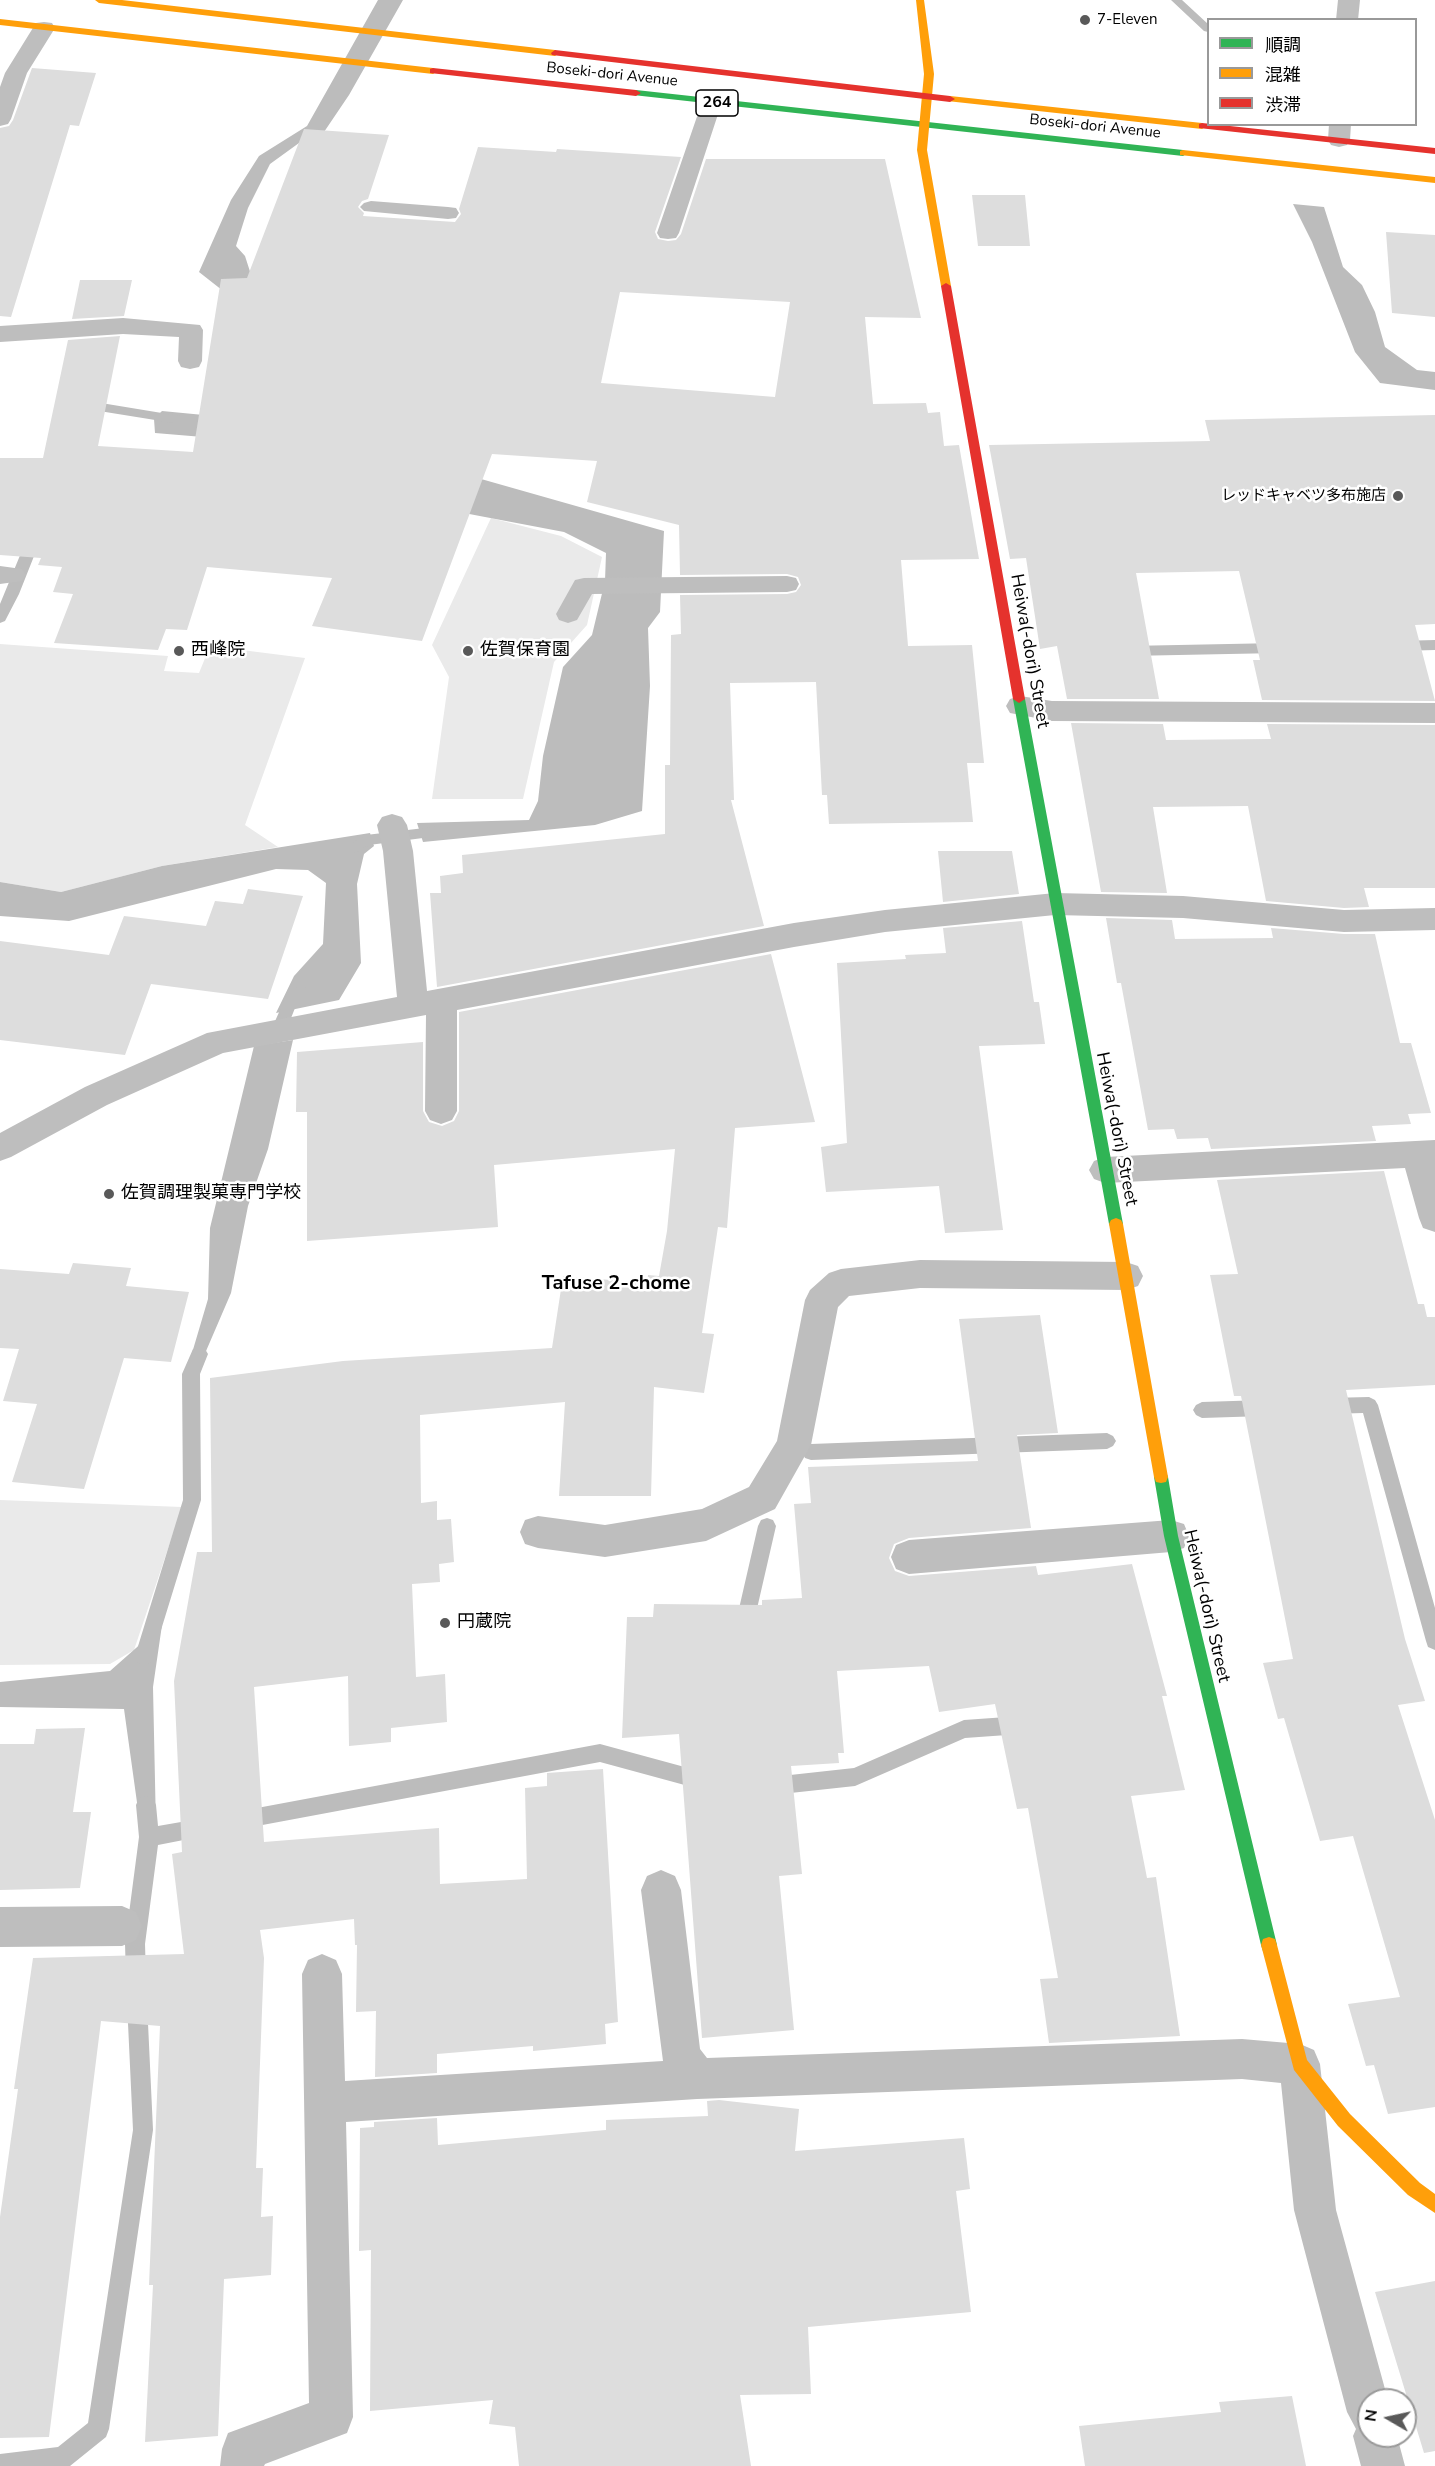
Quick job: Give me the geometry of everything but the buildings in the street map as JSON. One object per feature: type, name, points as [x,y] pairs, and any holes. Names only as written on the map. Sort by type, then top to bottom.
[{"type":"main road","name":"Boseki-dori Avenue","points":[[99,0],[927,97],[1207,121]]},
{"type":"main road","name":"Heiwa(-dori) Street","points":[[920,0],[929,74],[922,150],[1055,904],[1126,1276],[1171,1536],[1251,1878],[1300,2064],[1344,2120],[1414,2189],[1435,2204]]},
{"type":"main road","name":"Boseki-dori Avenue","points":[[0,22],[925,126],[1435,180]]},
{"type":"main road","name":"Boseki-dori Avenue","points":[[1269,126],[1340,132],[1435,151]]},
{"type":"street","points":[[1347,18],[1349,0]]},
{"type":"street","points":[[0,119],[16,73],[44,28]]},
{"type":"street","points":[[0,334],[123,326],[191,330],[190,361]]},
{"type":"street","points":[[1020,706],[1052,711],[1435,712]]},
{"type":"street","points":[[395,838],[428,1004],[441,1111]]},
{"type":"street","points":[[0,1148],[96,1096],[218,1042],[794,935],[885,921],[1055,904],[1183,907],[1344,921],[1435,919]]},
{"type":"street","points":[[1105,1170],[1426,1153],[1435,1218]]},
{"type":"street","points":[[538,1532],[604,1541],[706,1525],[762,1498],[794,1445],[822,1300],[841,1283],[920,1274],[1126,1276]]},
{"type":"street","points":[[909,1557],[1171,1536]]},
{"type":"street","points":[[661,1890],[681,2056],[697,2079]]},
{"type":"street","points":[[0,1927],[122,1926]]},
{"type":"street","points":[[242,2466],[244,2449],[331,2417],[322,1974]]},
{"type":"street","points":[[326,2103],[697,2079],[1242,2059],[1300,2064],[1315,2210],[1363,2388]]},
{"type":"street","points":[[1378,2448],[1383,2466]]},
{"type":"lane","points":[[668,233],[712,102]]},
{"type":"lane","points":[[372,207],[448,213]]},
{"type":"lane","points":[[568,614],[584,586],[787,584]]},
{"type":"shaded area","points":[[378,0],[403,0],[349,95],[324,132],[299,143],[270,164],[248,208],[236,246],[245,256],[254,284],[467,475],[664,531],[660,612],[648,628],[650,686],[642,811],[595,825],[423,842],[417,823],[529,820],[538,801],[543,756],[563,667],[592,635],[605,581],[606,553],[564,532],[464,513],[203,437],[155,433],[154,419],[162,411],[256,420],[241,305],[199,272],[231,200],[259,156],[307,126]]},
{"type":"shaded area","points":[[1293,204],[1324,207],[1343,267],[1362,285],[1375,312],[1385,347],[1417,370],[1435,372],[1435,390],[1380,383],[1355,352],[1312,242]]},
{"type":"shaded area","points":[[491,518],[561,536],[602,557],[587,625],[554,662],[523,799],[432,799],[449,677],[432,645]]},
{"type":"shaded area","points":[[0,644],[168,656],[164,671],[199,673],[210,646],[305,658],[245,825],[278,847],[162,866],[61,892],[0,882]]},
{"type":"shaded area","points":[[370,833],[374,846],[364,854],[357,884],[361,963],[339,1000],[276,1013],[294,976],[323,944],[326,883],[308,870],[276,869],[69,921],[0,916],[0,882],[61,892],[162,866]]},
{"type":"shaded area","points":[[293,1040],[268,1149],[248,1206],[231,1293],[194,1379],[187,1370],[208,1299],[210,1228],[254,1046]]},
{"type":"shaded area","points":[[0,1500],[182,1507],[134,1650],[110,1664],[0,1665]]},
{"type":"shaded area","points":[[162,1625],[153,1687],[156,1828],[140,1824],[124,1709],[0,1707],[0,1682],[110,1671]]},
{"type":"waterway","points":[[1176,0],[1207,28]]},
{"type":"waterway","points":[[87,410],[89,405],[180,420]]},
{"type":"waterway","points":[[0,618],[35,536]]},
{"type":"waterway","points":[[1398,646],[1435,645]]},
{"type":"waterway","points":[[1128,651],[1279,648]]},
{"type":"waterway","points":[[353,849],[366,840],[441,831]]},
{"type":"waterway","points":[[276,1037],[289,1005],[301,992]]},
{"type":"waterway","points":[[144,1656],[192,1500],[191,1374],[199,1354]]},
{"type":"waterway","points":[[1329,1406],[1369,1405],[1435,1641]]},
{"type":"waterway","points":[[1202,1410],[1264,1408]]},
{"type":"waterway","points":[[811,1452],[1107,1441]]},
{"type":"waterway","points":[[744,1626],[767,1526]]},
{"type":"waterway","points":[[772,1786],[855,1777],[964,1729],[1021,1725]]},
{"type":"waterway","points":[[241,1820],[600,1753],[703,1781]]},
{"type":"waterway","points":[[146,1805],[149,1837]]},
{"type":"waterway","points":[[149,1837],[204,1827]]},
{"type":"waterway","points":[[136,1977],[135,1944],[149,1837]]},
{"type":"waterway","points":[[0,2465],[62,2458],[98,2429],[143,2130],[137,2002]]},
{"type":"traffic: fast","points":[[636,93],[1183,153]]},
{"type":"traffic: fast","points":[[1019,699],[1116,1224]]},
{"type":"traffic: fast","points":[[1161,1477],[1171,1536],[1269,1945]]},
{"type":"traffic: slow","points":[[99,0],[555,53]]},
{"type":"traffic: slow","points":[[920,0],[929,74],[922,150],[946,286]]},
{"type":"traffic: slow","points":[[0,22],[433,71]]},
{"type":"traffic: slow","points":[[950,99],[1202,126]]},
{"type":"traffic: slow","points":[[1183,153],[1435,180]]},
{"type":"traffic: slow","points":[[1116,1224],[1161,1477]]},
{"type":"traffic: slow","points":[[1269,1945],[1300,2064],[1344,2120],[1414,2189],[1435,2204]]},
{"type":"traffic: jam","points":[[555,53],[950,99]]},
{"type":"traffic: jam","points":[[433,71],[636,93]]},
{"type":"traffic: jam","points":[[1202,126],[1435,151]]},
{"type":"traffic: jam","points":[[946,286],[1019,699]]},
{"type":"place","name":"7-Eleven","points":[[1085,20]]},
{"type":"place","name":"レッドキャベツ多布施店","points":[[1398,496]]},
{"type":"place","name":"西峰院","points":[[179,651]]},
{"type":"place","name":"佐賀保育園","points":[[468,651]]},
{"type":"place","name":"佐賀調理製菓専門学校","points":[[109,1194]]},
{"type":"place","name":"円蔵院","points":[[445,1623]]},
{"type":"district","name":"Tafuse 2-chome","points":[[616,1284]]}]
